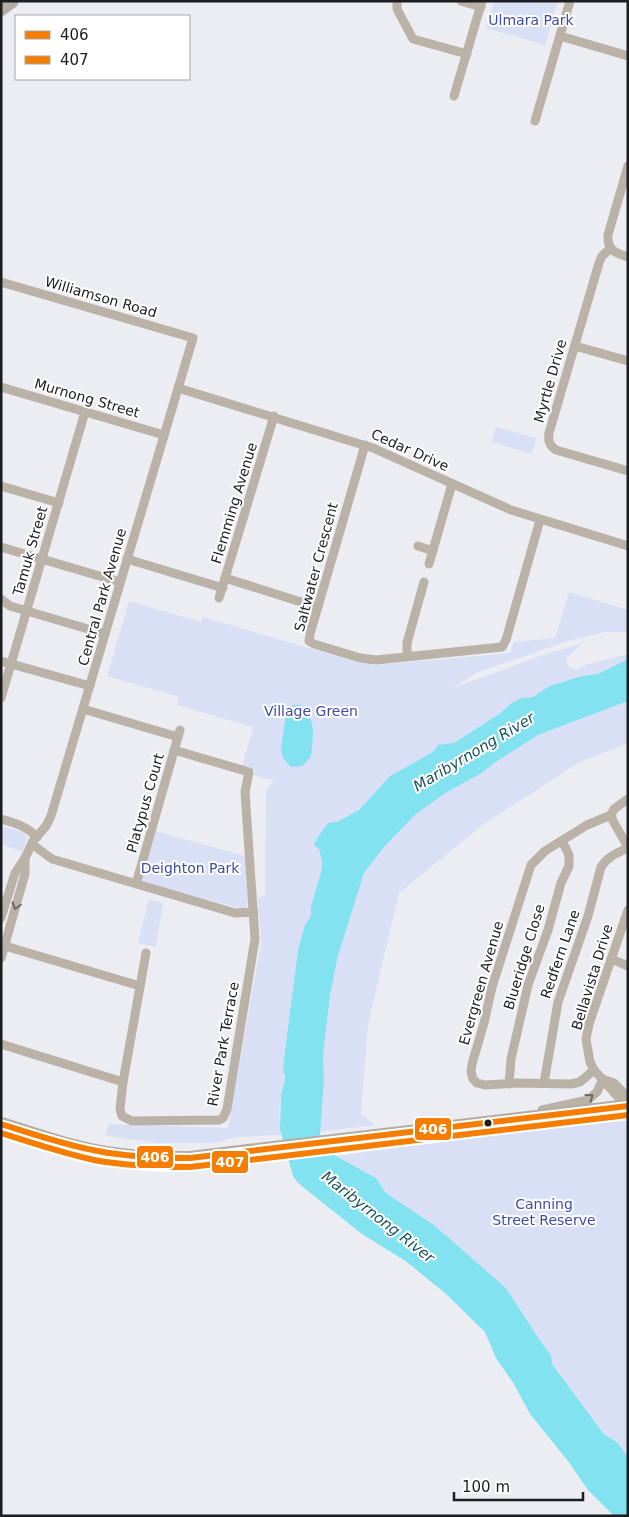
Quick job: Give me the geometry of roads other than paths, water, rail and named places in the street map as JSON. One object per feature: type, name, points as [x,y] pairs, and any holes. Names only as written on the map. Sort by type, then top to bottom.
[{"type":"main road","points":[[1,10],[12,1]]},
{"type":"main road","points":[[1,1124],[83,1148],[117,1155],[143,1158],[190,1158],[511,1120],[627,1103]]},
{"type":"street","points":[[397,1],[397,9],[414,39],[467,54]]},
{"type":"street","points":[[454,96],[482,4],[461,1]]},
{"type":"street","points":[[535,121],[570,1]]},
{"type":"street","points":[[560,36],[628,56]]},
{"type":"street","points":[[628,166],[607,242],[610,249],[628,257]]},
{"type":"street","name":"Myrtle Drive","points":[[610,249],[602,256],[599,263],[548,440],[550,446],[556,450],[628,471]]},
{"type":"street","name":"Williamson Road","points":[[1,282],[193,338]]},
{"type":"street","name":"Central Park Avenue","points":[[1,918],[5,892],[34,840],[46,826],[51,816],[193,338]]},
{"type":"street","points":[[574,346],[628,361]]},
{"type":"street","name":"Murnong Street","points":[[1,387],[164,435]]},
{"type":"street","name":"Cedar Drive","points":[[178,388],[365,445],[511,510],[628,546]]},
{"type":"street","name":"Tamuk Street","points":[[1,698],[85,412]]},
{"type":"street","name":"Flemming Avenue","points":[[219,598],[274,416]]},
{"type":"street","name":"Saltwater Crescent","points":[[365,445],[317,607],[309,640],[314,644],[360,658],[376,660],[502,647],[506,640],[540,520]]},
{"type":"street","points":[[429,564],[452,484]]},
{"type":"street","points":[[1,486],[59,503]]},
{"type":"street","points":[[418,546],[432,551]]},
{"type":"street","points":[[1,547],[120,582]]},
{"type":"street","points":[[127,559],[222,588]]},
{"type":"street","points":[[225,578],[317,607]]},
{"type":"street","points":[[407,656],[407,643],[424,582]]},
{"type":"street","points":[[1,599],[6,607],[105,634]]},
{"type":"street","points":[[1,662],[90,686]]},
{"type":"street","name":"Platypus Court","points":[[83,709],[179,733],[136,884]]},
{"type":"street","name":"River Park Terrace","points":[[146,953],[123,1082],[120,1109],[122,1116],[129,1120],[217,1120],[223,1118],[228,1108],[254,953],[254,912],[244,792],[250,772],[174,750]]},
{"type":"street","name":"Evergreen Avenue","points":[[594,1070],[580,1082],[571,1084],[485,1085],[477,1083],[473,1079],[471,1072],[492,987],[527,874],[536,859],[544,851],[596,820],[611,815],[614,809],[628,799]]},
{"type":"street","points":[[611,815],[628,847]]},
{"type":"street","points":[[1,819],[28,828],[34,840],[52,859],[235,913],[254,912]]},
{"type":"street","name":"Blueridge Close","points":[[509,1084],[511,1059],[525,996],[550,923],[561,883],[569,866],[569,855],[562,841]]},
{"type":"street","name":"Redfern Lane","points":[[544,1083],[558,1002],[588,916],[601,867],[614,854],[628,847]]},
{"type":"street","name":"Central Park Avenue","points":[[1,958],[25,874],[25,858]]},
{"type":"street","name":"Bellavista Drive","points":[[627,1103],[618,1098],[594,1070],[587,1049],[586,1038],[589,1024],[628,910]]},
{"type":"street","points":[[5,946],[140,986]]},
{"type":"street","points":[[611,959],[628,966]]},
{"type":"street","points":[[1,1044],[123,1082]]},
{"type":"street","points":[[511,1120],[543,1110],[588,1100],[597,1092],[603,1079]]},
{"type":"water","name":"Maribyrnong River","points":[[628,659],[628,701],[538,735],[480,774],[447,792],[416,814],[385,846],[364,873],[338,956],[330,995],[323,1056],[324,1081],[320,1134],[322,1142],[336,1156],[376,1178],[386,1193],[434,1225],[506,1288],[551,1355],[552,1364],[604,1434],[618,1443],[628,1458],[628,1516],[614,1516],[588,1490],[568,1461],[530,1414],[514,1384],[496,1358],[485,1332],[446,1294],[407,1262],[362,1234],[298,1183],[293,1176],[280,1129],[281,1095],[285,1078],[283,1066],[298,950],[305,925],[311,916],[311,906],[321,872],[322,862],[319,849],[314,845],[318,836],[328,823],[339,821],[359,810],[390,776],[433,752],[438,745],[454,743],[499,714],[513,702],[522,698],[533,697],[550,686],[582,676],[598,674]]},
{"type":"water","points":[[293,705],[301,705],[310,717],[313,735],[311,757],[302,766],[291,767],[283,758],[281,748],[286,715]]},
{"type":"park label","name":"Ulmara Park","points":[[531,20]]},
{"type":"park label","name":"Village Green","points":[[311,711]]},
{"type":"park label","name":"Deighton Park","points":[[190,868]]},
{"type":"park label","name":"Canning Street Reserve","points":[[544,1212]]}]
